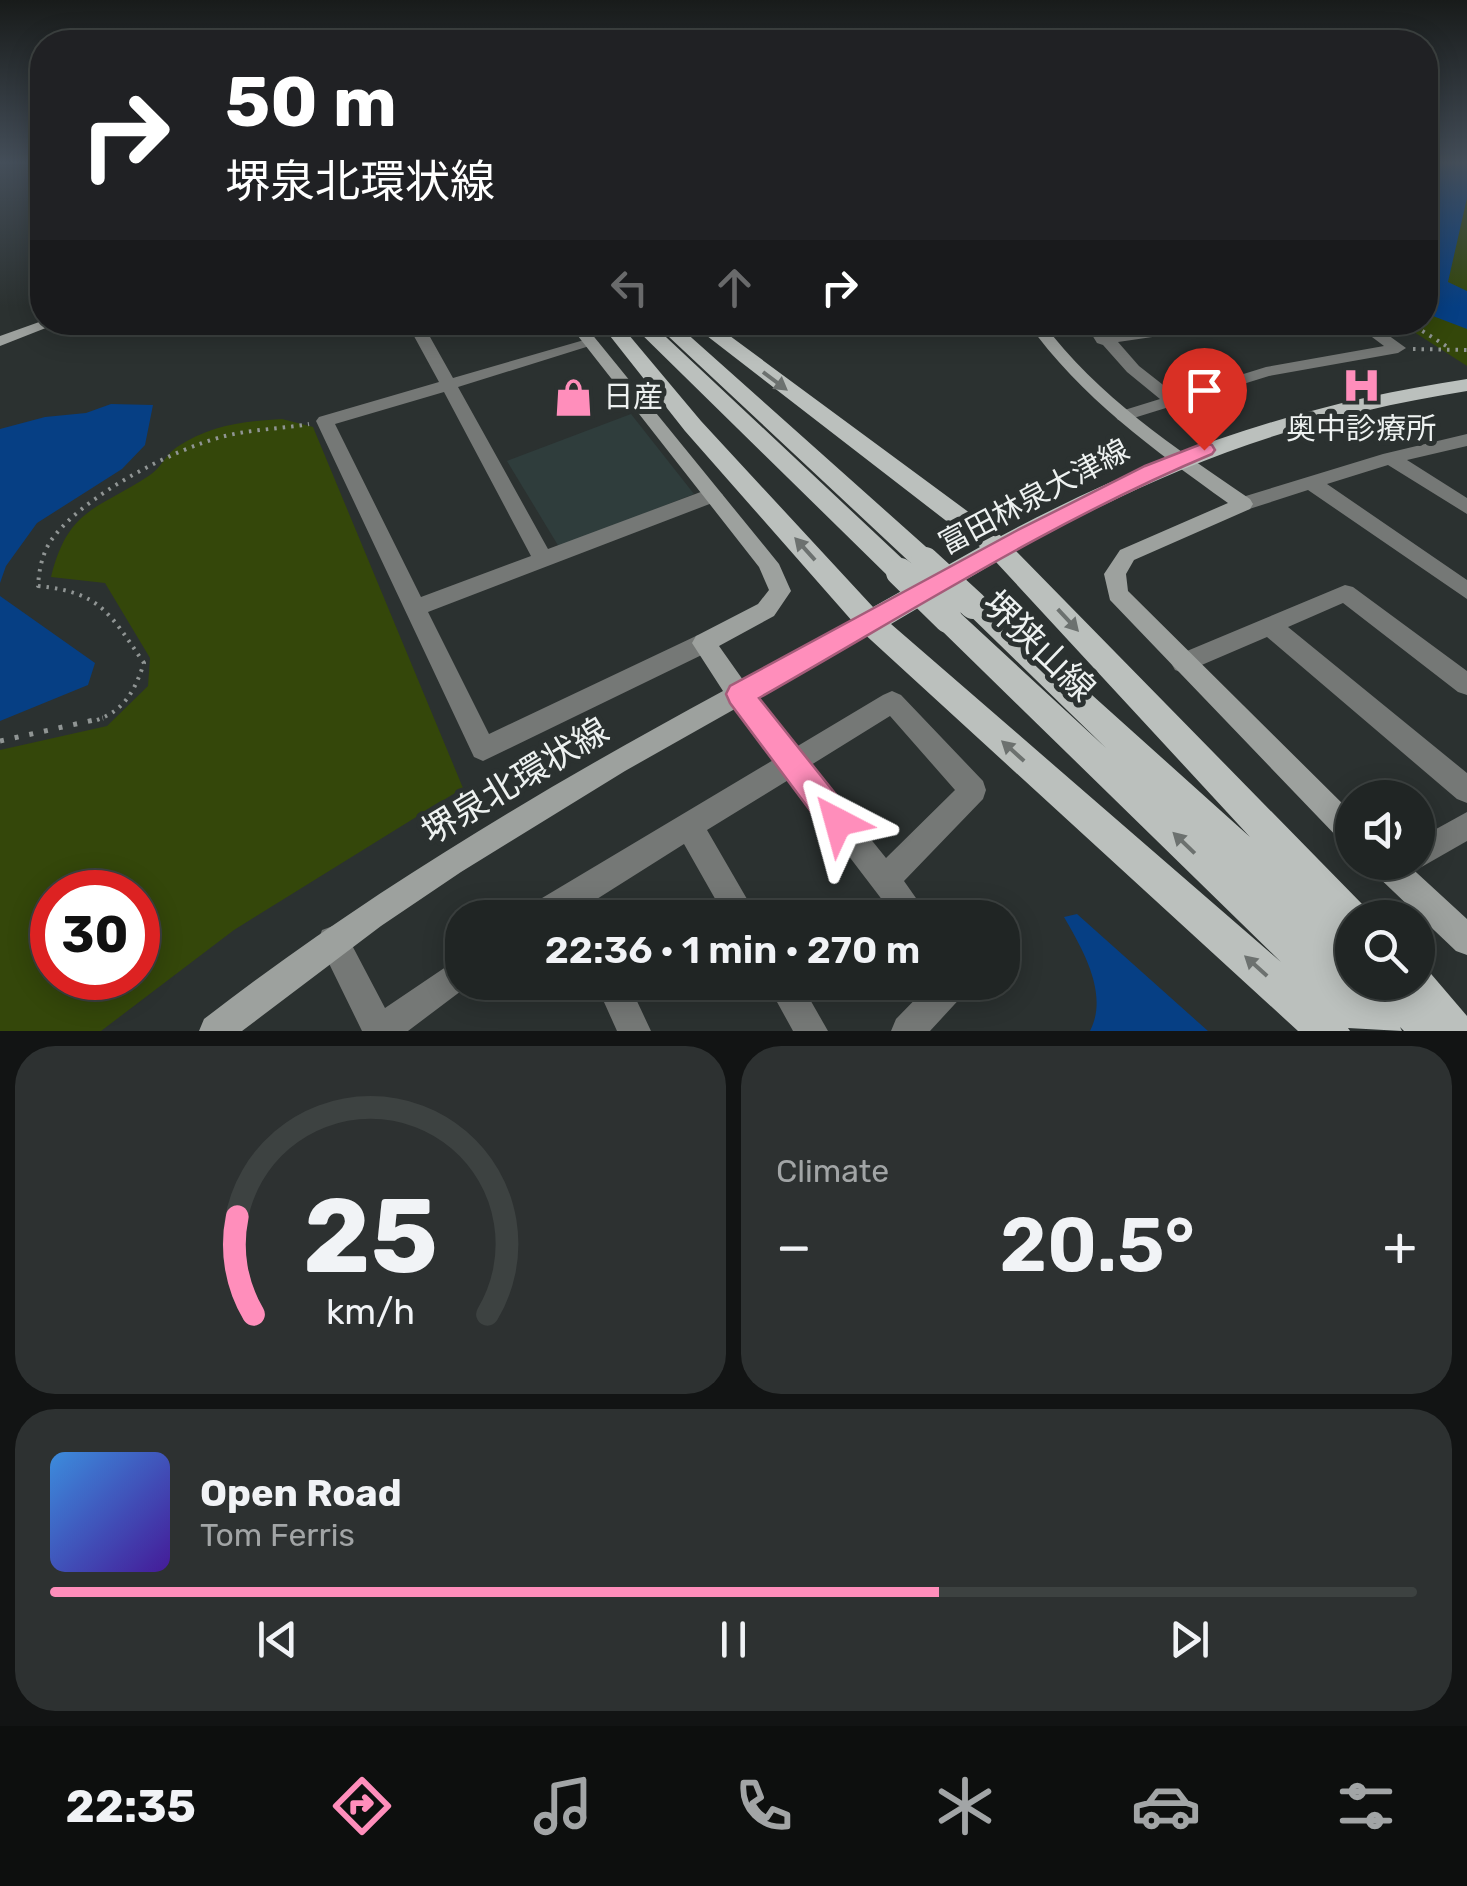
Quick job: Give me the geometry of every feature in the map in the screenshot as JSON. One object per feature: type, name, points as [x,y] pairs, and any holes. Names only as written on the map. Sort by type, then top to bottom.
[{"type":"main road","points":[[619,335],[693,426],[870,622],[1329,1031]]},
{"type":"main road","name":"堺狭山線","points":[[653,335],[913,566]]},
{"type":"main road","name":"堺狭山線","points":[[675,335],[961,612],[1381,1031]]},
{"type":"main road","points":[[716,335],[1000,550],[1335,902]]},
{"type":"main road","name":"富田林泉大津線","points":[[870,622],[1000,550],[1180,460],[1330,412],[1467,385]]},
{"type":"main road","name":"堺狭山線","points":[[961,612],[1335,940]]},
{"type":"main road","points":[[1401,1000],[1434,1031]]},
{"type":"main road","points":[[1427,1000],[1452,1031]]},
{"type":"street","points":[[0,341],[30,330]]},
{"type":"street","points":[[421,335],[543,559]]},
{"type":"street","points":[[584,335],[768,564],[780,591],[766,610],[484,749],[325,420],[591,344]]},
{"type":"street","points":[[1045,335],[1082,378],[1124,416],[1243,504]]},
{"type":"street","points":[[1100,335],[1173,401]]},
{"type":"street","points":[[1104,340],[1136,335]]},
{"type":"street","points":[[1379,335],[1398,348]]},
{"type":"street","points":[[1124,416],[1266,372],[1398,348]]},
{"type":"street","points":[[1335,815],[1118,594],[1118,564],[1127,556],[1243,504],[1390,458],[1467,440]]},
{"type":"street","points":[[1390,458],[1467,507]]},
{"type":"street","points":[[1311,483],[1467,591]]},
{"type":"street","points":[[415,608],[713,496]]},
{"type":"street","points":[[1183,663],[1345,594],[1467,685]]},
{"type":"street","name":"堺泉北環状線","points":[[216,1031],[333,942],[531,810],[870,622]]},
{"type":"street","points":[[1269,625],[1467,790]]},
{"type":"street","points":[[704,643],[791,764],[901,900]]},
{"type":"street","points":[[587,900],[688,826],[892,702],[973,790],[886,880]]},
{"type":"street","points":[[1435,843],[1467,825]]},
{"type":"street","points":[[688,826],[732,900]]},
{"type":"street","points":[[1415,880],[1467,940]]},
{"type":"street","points":[[333,942],[380,1031],[445,984]]},
{"type":"street","points":[[619,1000],[632,1030]]},
{"type":"street","points":[[793,1000],[811,1031]]},
{"type":"street","points":[[908,1031],[937,1000]]},
{"type":"path","points":[[1428,335],[1452,350]]},
{"type":"path","points":[[1398,348],[1467,350]]},
{"type":"path","points":[[0,741],[98,722],[112,716],[139,687],[144,663],[102,603],[92,594],[38,586],[42,558],[54,538],[110,492],[193,448],[226,436],[325,420]]},
{"type":"shaded area","points":[[631,414],[694,494],[559,547],[507,461]]},
{"type":"green space","points":[[1438,211],[1467,211],[1467,366],[1419,335],[1438,335]]},
{"type":"green space","points":[[282,419],[313,427],[463,788],[234,930],[160,986],[160,870],[30,870],[30,1000],[142,1000],[101,1031],[0,1031],[0,750],[107,726],[148,686],[150,658],[105,583],[51,577],[58,554],[66,537],[87,513],[150,475],[177,447],[215,429]]},
{"type":"water","points":[[1438,211],[1464,211],[1448,282],[1467,291],[1467,329],[1438,318]]},
{"type":"water","points":[[111,404],[153,405],[145,445],[122,469],[37,523],[6,566],[0,583],[0,429],[45,417],[86,413]]},
{"type":"water","points":[[0,596],[95,663],[88,685],[0,721]]},
{"type":"water","points":[[1077,914],[1208,1031],[1090,1031],[1097,1002],[1095,987],[1086,958],[1064,917]]},
{"type":"place","name":"奥中診療所","points":[[1361,385]]},
{"type":"place","name":"日産","points":[[573,397]]},
{"type":"route","points":[[838,822],[740,694],[1025,537],[1153,471],[1204,450]]}]
